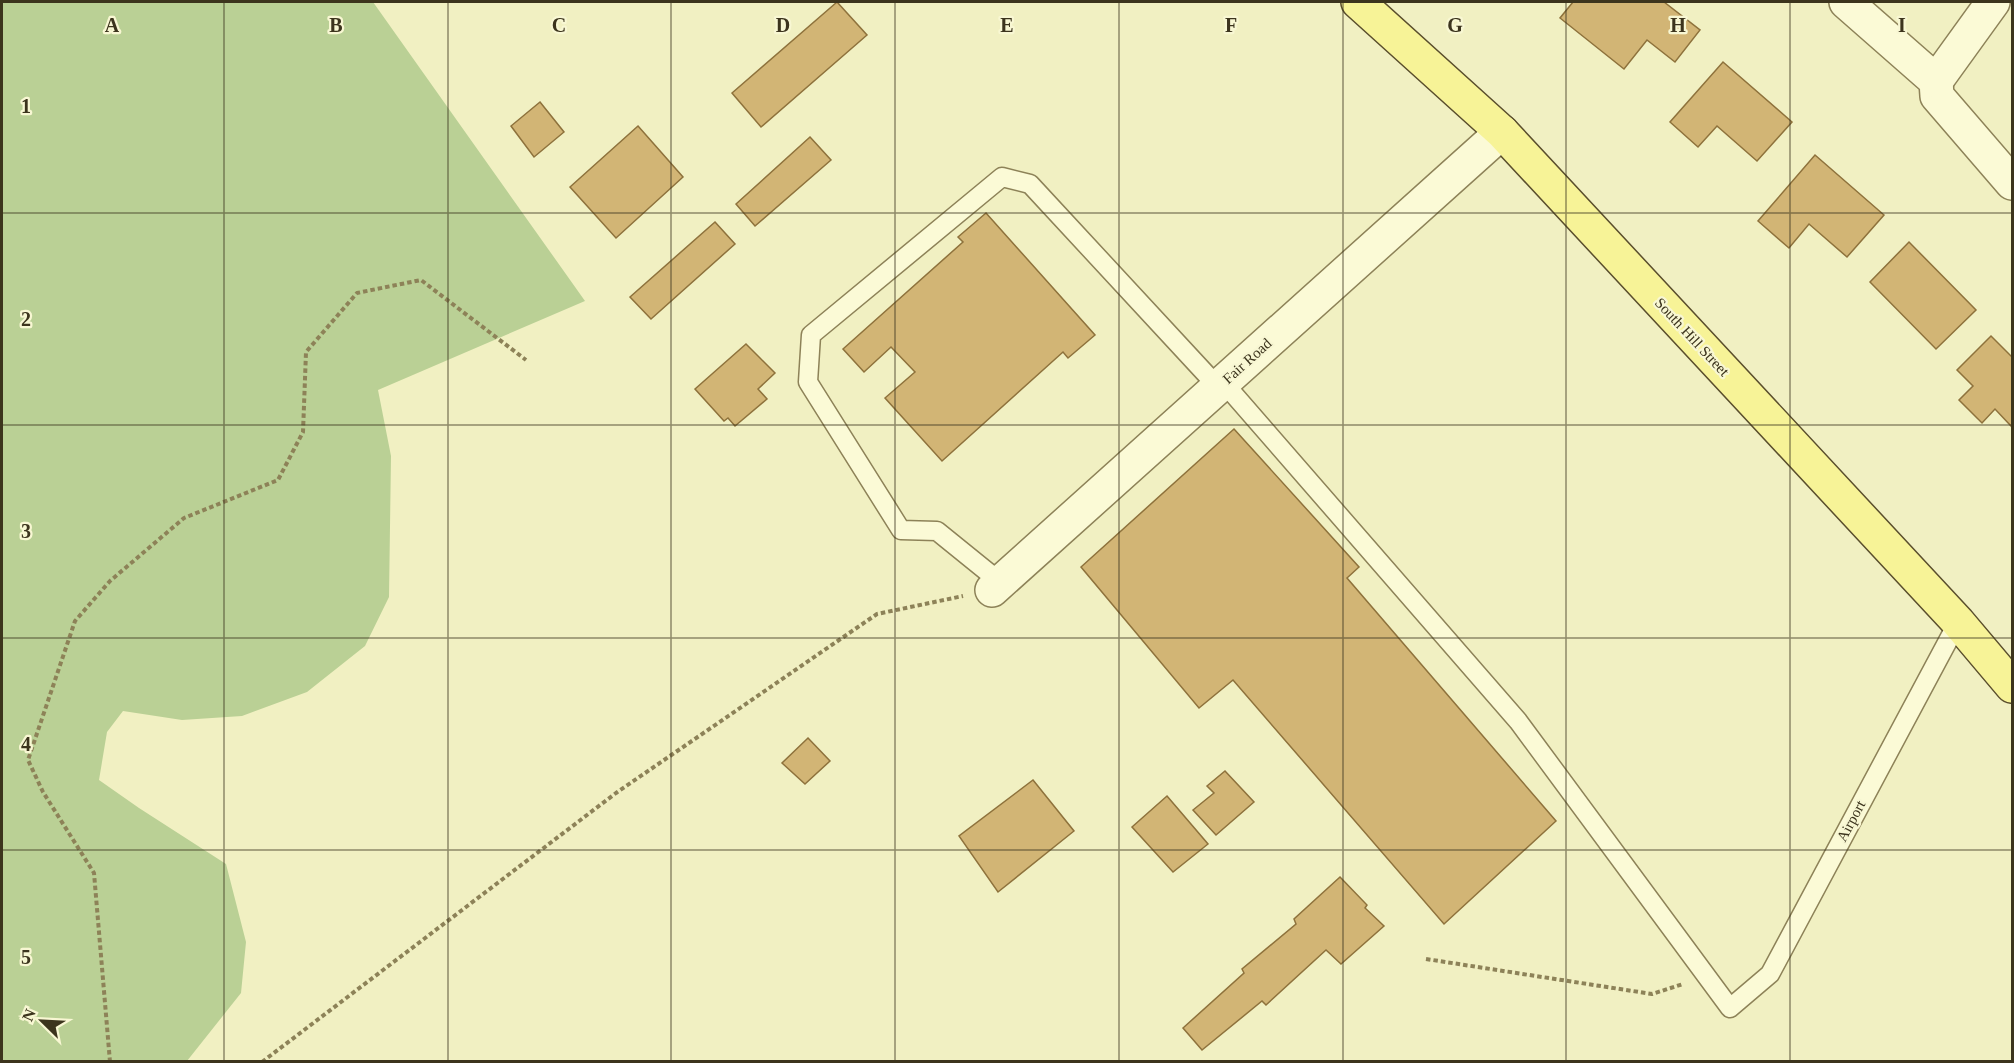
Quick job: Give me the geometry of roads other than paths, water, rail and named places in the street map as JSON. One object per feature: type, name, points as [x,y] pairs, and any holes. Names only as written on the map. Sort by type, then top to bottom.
[{"type":"main road","name":"South Hill Street","points":[[1358,2],[1502,132],[1958,622],[2013,686]]},
{"type":"street","points":[[1846,2],[1936,81]]},
{"type":"street","points":[[1994,2],[1936,81],[1937,96],[2013,183]]},
{"type":"street","name":"Fair Road","points":[[996,586],[1502,132]]},
{"type":"lane","points":[[996,586],[937,531],[901,530],[808,382],[811,335],[1002,177],[1030,184],[1221,384]]},
{"type":"lane","name":"Airport","points":[[1221,384],[1518,721],[1730,1008],[1770,974],[1958,622]]}]
